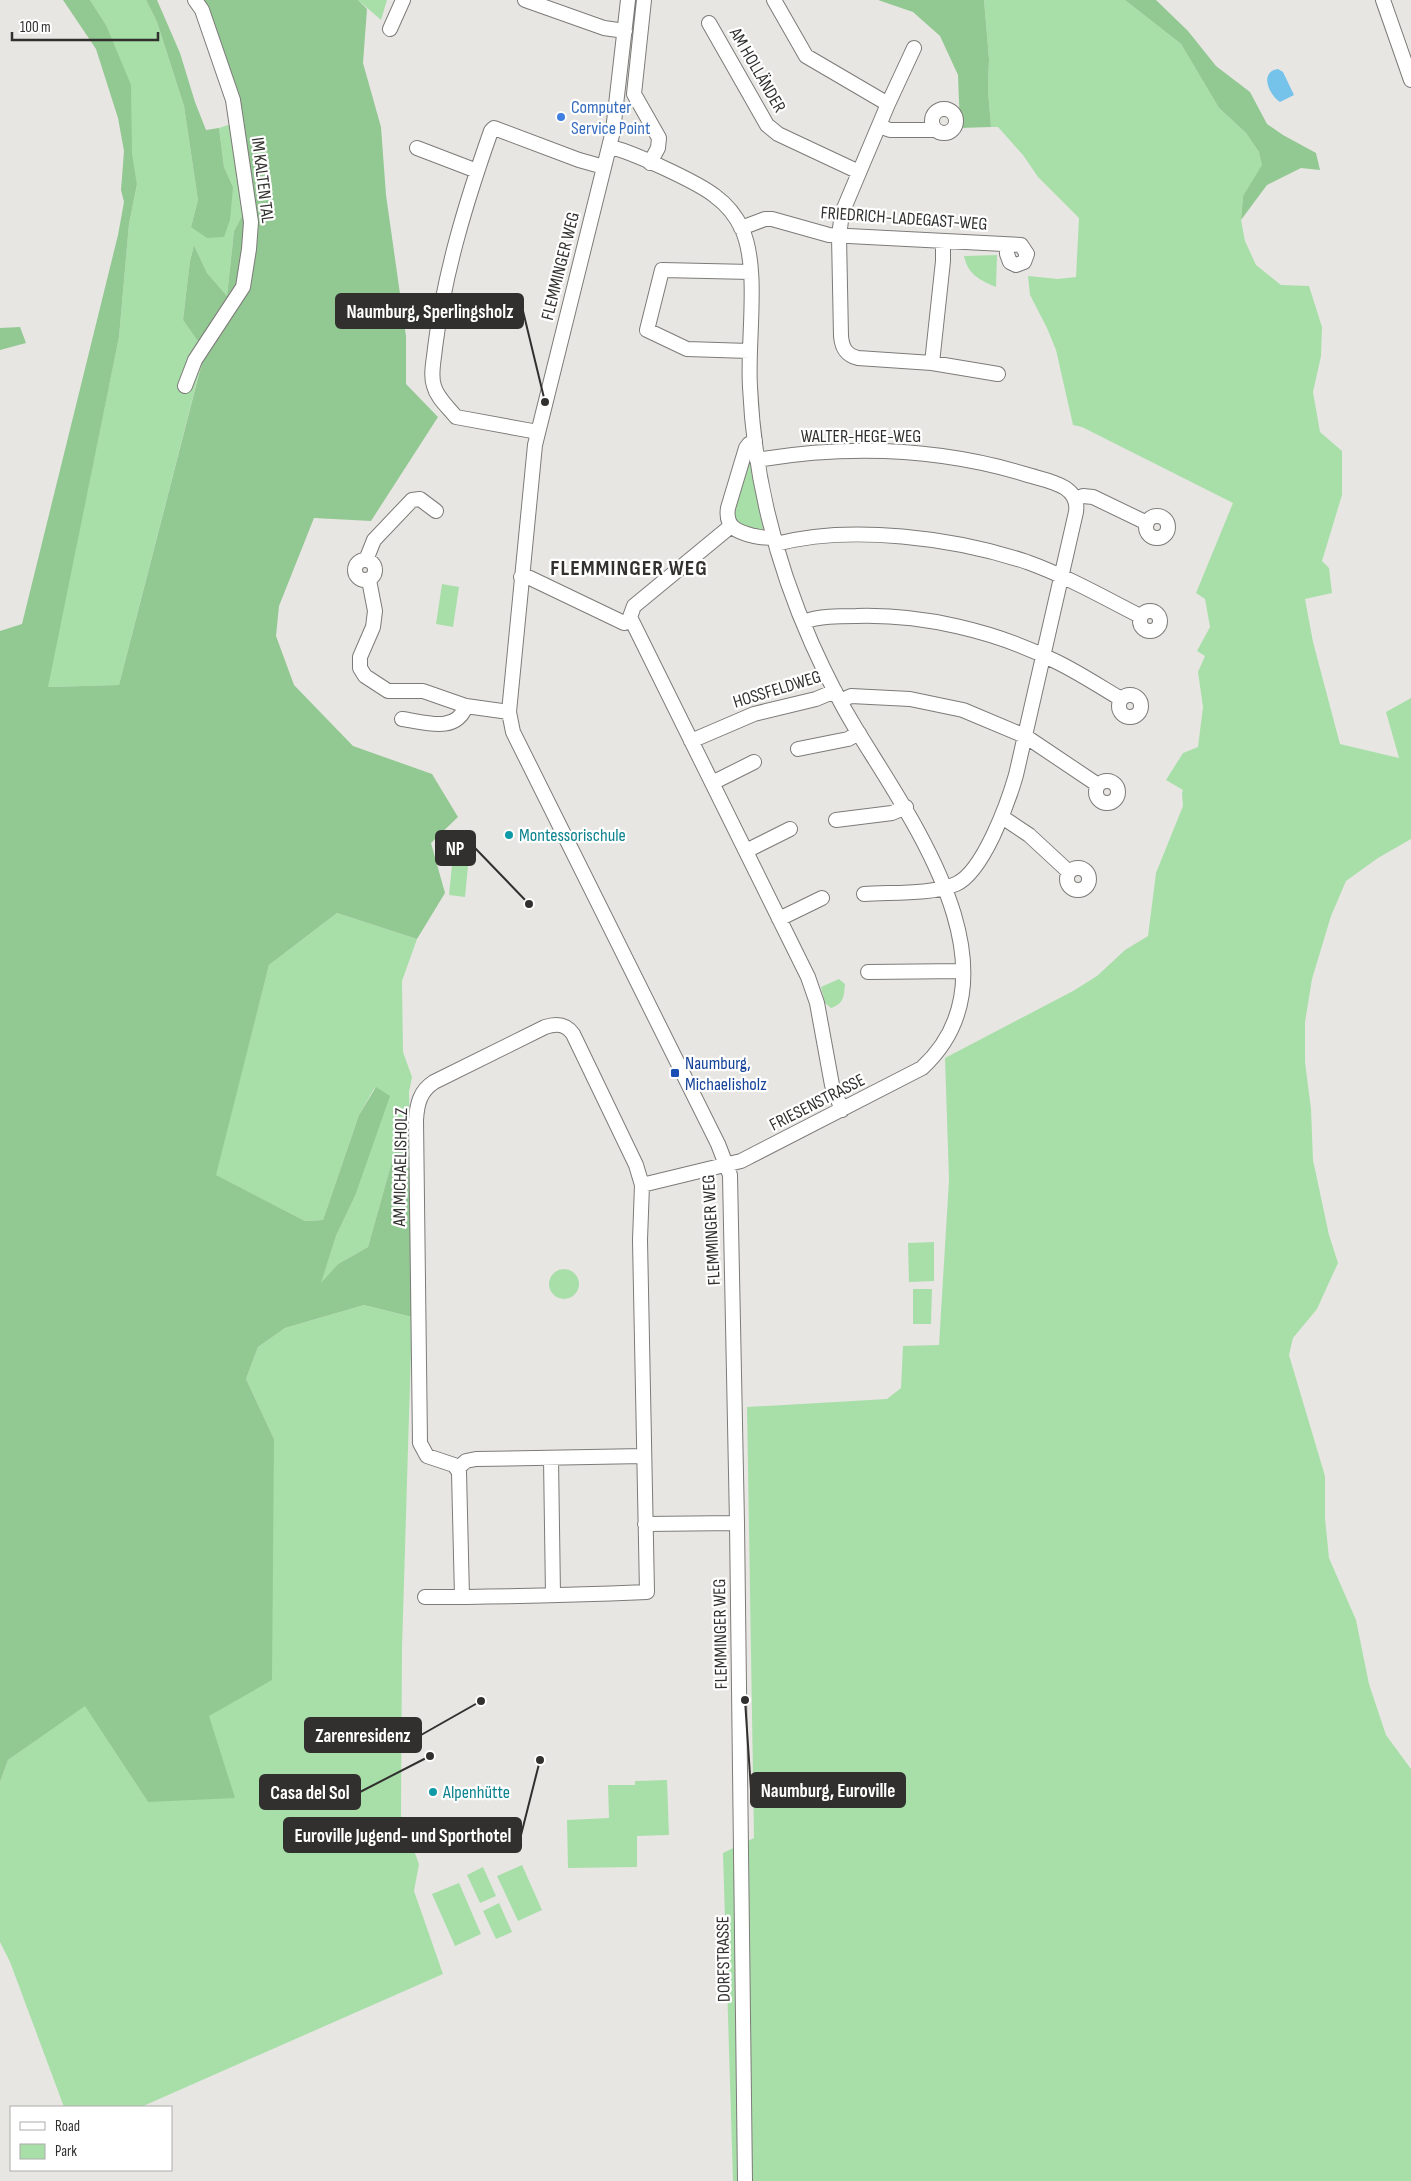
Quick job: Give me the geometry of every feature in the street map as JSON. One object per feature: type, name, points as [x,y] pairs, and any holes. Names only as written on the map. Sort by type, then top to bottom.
[{"type":"street","name":"IM KALTEN TAL","points":[[185,386],[195,360],[242,287],[250,249],[251,222],[233,100],[202,10],[195,0]]},
{"type":"street","points":[[390,29],[403,0]]},
{"type":"street","points":[[525,0],[604,28],[625,31]]},
{"type":"street","name":"FLEMMINGER WEG","points":[[628,0],[613,131],[538,432],[521,577],[509,712],[513,732],[678,1061],[727,1165],[732,1193],[740,1737]]},
{"type":"street","points":[[644,0],[634,94],[659,138],[658,148],[650,163]]},
{"type":"street","points":[[774,0],[806,56],[888,104]]},
{"type":"street","points":[[1383,0],[1411,80]]},
{"type":"street","name":"AM HOLLÄNDER","points":[[709,23],[767,125],[778,134],[859,172]]},
{"type":"street","points":[[914,48],[842,213],[839,236],[841,336],[844,349],[858,358],[932,363],[998,374]]},
{"type":"street","points":[[879,126],[890,130],[929,132],[936,130]]},
{"type":"street","points":[[538,432],[456,417],[438,396],[434,386],[433,371],[441,302],[458,234],[477,171],[491,131],[494,128],[579,160],[604,167]]},
{"type":"street","name":"FRIESENSTRASSE","points":[[609,147],[626,152],[714,195],[729,209],[742,228],[750,254],[750,386],[757,460],[775,541],[786,578],[803,622],[837,696],[906,807],[927,848],[944,888],[957,930],[963,971],[961,999],[955,1024],[941,1048],[922,1068],[752,1156],[727,1165]]},
{"type":"street","points":[[418,148],[477,171]]},
{"type":"street","name":"FRIEDRICH-LADEGAST-WEG","points":[[742,228],[765,219],[772,219],[813,232],[839,236],[1007,245]]},
{"type":"street","points":[[932,363],[943,261],[943,241]]},
{"type":"street","points":[[749,351],[687,349],[647,330],[662,270],[751,272]]},
{"type":"street","points":[[755,441],[746,448],[728,508],[727,518],[731,526],[746,534],[775,541],[848,536],[891,536],[925,539],[1000,554],[1062,576],[1140,616]]},
{"type":"street","name":"WALTER-HEGE-WEG","points":[[757,460],[843,451],[925,454],[982,463],[1035,477],[1065,488],[1073,494],[1075,499]]},
{"type":"street","points":[[864,894],[944,888],[964,879],[984,851],[1002,817],[1012,790],[1076,512],[1075,499],[1084,496],[1093,497],[1147,523]]},
{"type":"street","points":[[436,511],[420,499],[412,500],[374,540],[366,560],[357,564],[355,571],[360,579],[369,580],[376,611],[360,657],[362,672],[375,683],[388,690],[423,691],[466,706],[509,712]]},
{"type":"street","points":[[731,526],[634,606],[631,612],[631,621],[812,988],[830,1078],[842,1110]]},
{"type":"street","points":[[521,577],[530,578],[624,623],[631,621]]},
{"type":"street","points":[[803,622],[813,619],[866,616],[925,620],[981,633],[1044,656],[1121,699]]},
{"type":"street","name":"HOSSFELDWEG","points":[[691,741],[754,714],[816,699],[837,696],[910,699],[938,704],[981,717],[1025,736]]},
{"type":"street","points":[[402,719],[448,724],[457,721],[466,706]]},
{"type":"street","points":[[798,749],[848,739],[859,733]]},
{"type":"street","points":[[1025,736],[1098,785]]},
{"type":"street","points":[[712,783],[754,762]]},
{"type":"street","points":[[836,820],[892,813],[906,807]]},
{"type":"street","points":[[1002,817],[1029,835],[1069,872]]},
{"type":"street","points":[[746,851],[790,829]]},
{"type":"street","points":[[779,919],[822,898]]},
{"type":"street","points":[[868,972],[963,971]]},
{"type":"street","name":"AM MICHAELISHOLZ","points":[[425,1597],[554,1596],[647,1592],[639,1217],[642,1185],[628,1146],[577,1043],[569,1028],[562,1025],[545,1027],[440,1079],[429,1085],[422,1094],[416,1120],[420,1443],[424,1452],[431,1458],[448,1462],[458,1468]]},
{"type":"street","points":[[642,1185],[727,1165]]},
{"type":"street","points":[[462,1597],[458,1468],[466,1461],[476,1459],[644,1456]]},
{"type":"street","points":[[552,1458],[554,1596]]},
{"type":"street","points":[[645,1524],[737,1523]]},
{"type":"street","name":"DORFSTRASSE","points":[[740,1737],[745,2181]]},
{"type":"green space","points":[[63,0],[90,0],[106,25],[131,85],[132,154],[137,184],[129,224],[119,337],[48,687],[119,685],[205,351],[183,320],[190,261],[194,245],[207,273],[227,296],[234,231],[254,194],[229,90],[196,0],[358,0],[367,9],[363,63],[381,127],[386,195],[406,336],[406,384],[438,417],[371,521],[314,518],[279,606],[276,636],[294,685],[353,746],[432,774],[458,817],[431,843],[445,893],[417,939],[337,913],[269,965],[216,1175],[305,1221],[323,1220],[359,1115],[376,1087],[390,1096],[355,1196],[336,1236],[321,1283],[338,1264],[368,1247],[396,1147],[410,1147],[412,1317],[364,1305],[285,1328],[258,1347],[246,1379],[274,1439],[272,1680],[209,1716],[235,1798],[148,1802],[85,1706],[8,1760],[0,1782],[0,631],[22,624],[118,235],[124,202],[121,190],[124,151],[118,118],[96,49]]},
{"type":"green space","points":[[90,0],[146,0],[157,22],[184,106],[198,200],[191,227],[233,187],[224,167],[219,128],[237,122],[254,194],[234,231],[227,296],[207,273],[194,245],[190,261],[183,320],[205,350],[119,685],[47,687],[119,337],[129,224],[137,184],[106,25]]},
{"type":"green space","points":[[146,0],[157,0],[180,53],[206,130],[219,128],[224,167],[233,187],[230,220],[224,237],[207,238],[191,227],[198,200],[184,106],[157,22]]},
{"type":"green space","points":[[358,0],[387,0],[381,20]]},
{"type":"green space","points":[[878,0],[984,0],[989,59],[988,90],[991,127],[960,128],[958,75],[940,36],[913,12]]},
{"type":"green space","points":[[984,0],[1125,0],[1181,44],[1219,108],[1246,133],[1259,152],[1263,165],[1243,196],[1241,220],[1245,241],[1256,265],[1281,285],[1309,286],[1322,327],[1321,356],[1313,392],[1320,432],[1342,451],[1342,495],[1322,561],[1329,568],[1332,593],[1305,599],[1313,642],[1340,744],[1399,758],[1386,712],[1411,698],[1411,839],[1378,858],[1346,881],[1331,916],[1312,979],[1305,1022],[1305,1062],[1311,1109],[1313,1160],[1329,1235],[1338,1263],[1317,1309],[1293,1338],[1289,1355],[1325,1476],[1325,1518],[1329,1558],[1356,1620],[1369,1684],[1386,1735],[1411,1769],[1411,2181],[733,2181],[723,1853],[754,1838],[747,1407],[887,1399],[901,1388],[903,1346],[939,1345],[949,1180],[945,1058],[1073,991],[1097,976],[1125,950],[1148,936],[1156,873],[1183,806],[1183,790],[1166,780],[1183,753],[1198,747],[1203,707],[1198,672],[1205,656],[1197,651],[1210,627],[1205,599],[1196,593],[1233,503],[1082,427],[1073,425],[1056,350],[1030,295],[1028,276],[1058,279],[1076,277],[1079,218],[1038,177],[1023,155],[998,127],[991,127],[988,90],[989,59]]},
{"type":"green space","points":[[1125,0],[1156,0],[1188,31],[1216,66],[1250,92],[1267,124],[1316,153],[1320,170],[1301,168],[1267,185],[1241,220],[1243,196],[1262,165],[1259,152],[1246,133],[1219,108],[1181,44]]},
{"type":"green space","points":[[997,255],[996,287],[976,276],[968,268],[964,256]]},
{"type":"green space","points":[[20,327],[26,343],[0,350],[0,328]]},
{"type":"green space","points":[[749,456],[764,534],[739,528],[730,517]]},
{"type":"green space","points":[[442,584],[459,587],[453,627],[436,624]]},
{"type":"green space","points":[[452,865],[468,866],[465,897],[449,895]]},
{"type":"green space","points":[[337,913],[417,939],[402,981],[403,1052],[412,1077],[409,1092],[410,1147],[396,1147],[368,1247],[338,1264],[320,1285],[336,1236],[355,1196],[375,1087],[359,1115],[323,1220],[305,1221],[215,1175],[269,965]]},
{"type":"green space","points":[[839,979],[845,984],[844,996],[839,1004],[831,1008],[825,1003],[821,987]]},
{"type":"green space","points":[[934,1242],[934,1281],[909,1282],[908,1243]]},
{"type":"green space","points":[[564,1269],[570,1270],[578,1278],[578,1290],[570,1298],[564,1299],[558,1298],[550,1290],[549,1284],[550,1278],[558,1270]]},
{"type":"green space","points":[[913,1289],[932,1289],[931,1324],[913,1324]]},
{"type":"green space","points":[[364,1305],[412,1317],[402,1648],[401,1816],[419,1864],[414,1891],[443,1974],[143,2106],[64,2106],[10,1962],[0,1942],[0,1782],[8,1760],[85,1705],[148,1802],[209,1716],[274,1439],[246,1379],[258,1347],[285,1328]]},
{"type":"green space","points":[[667,1780],[669,1835],[637,1836],[637,1867],[568,1868],[567,1820],[609,1818],[608,1785],[635,1785],[635,1781]]},
{"type":"green space","points":[[522,1865],[542,1910],[518,1921],[497,1876]]},
{"type":"green space","points":[[483,1867],[496,1896],[480,1903],[467,1875]]},
{"type":"green space","points":[[459,1883],[481,1934],[455,1946],[432,1894]]},
{"type":"green space","points":[[499,1903],[512,1932],[496,1939],[483,1911]]},
{"type":"water","points":[[1278,69],[1283,72],[1294,95],[1280,102],[1270,90],[1267,79],[1272,71]]},
{"type":"place","name":"Computer Service Point","points":[[561,117]]},
{"type":"place","name":"Naumburg, Sperlingsholz","points":[[545,402]]},
{"type":"place","name":"Montessorischule","points":[[509,835]]},
{"type":"place","name":"NP","points":[[529,904]]},
{"type":"place","name":"Naumburg, Michaelisholz","points":[[675,1073]]},
{"type":"place","name":"Naumburg, Euroville","points":[[745,1700]]},
{"type":"place","name":"Zarenresidenz","points":[[481,1701]]},
{"type":"place","name":"Casa del Sol","points":[[430,1756]]},
{"type":"place","name":"Euroville Jugend- und Sporthotel","points":[[540,1760]]},
{"type":"place","name":"Alpenhütte","points":[[433,1792]]},
{"type":"district","name":"FLEMMINGER WEG","points":[[629,567]]}]
